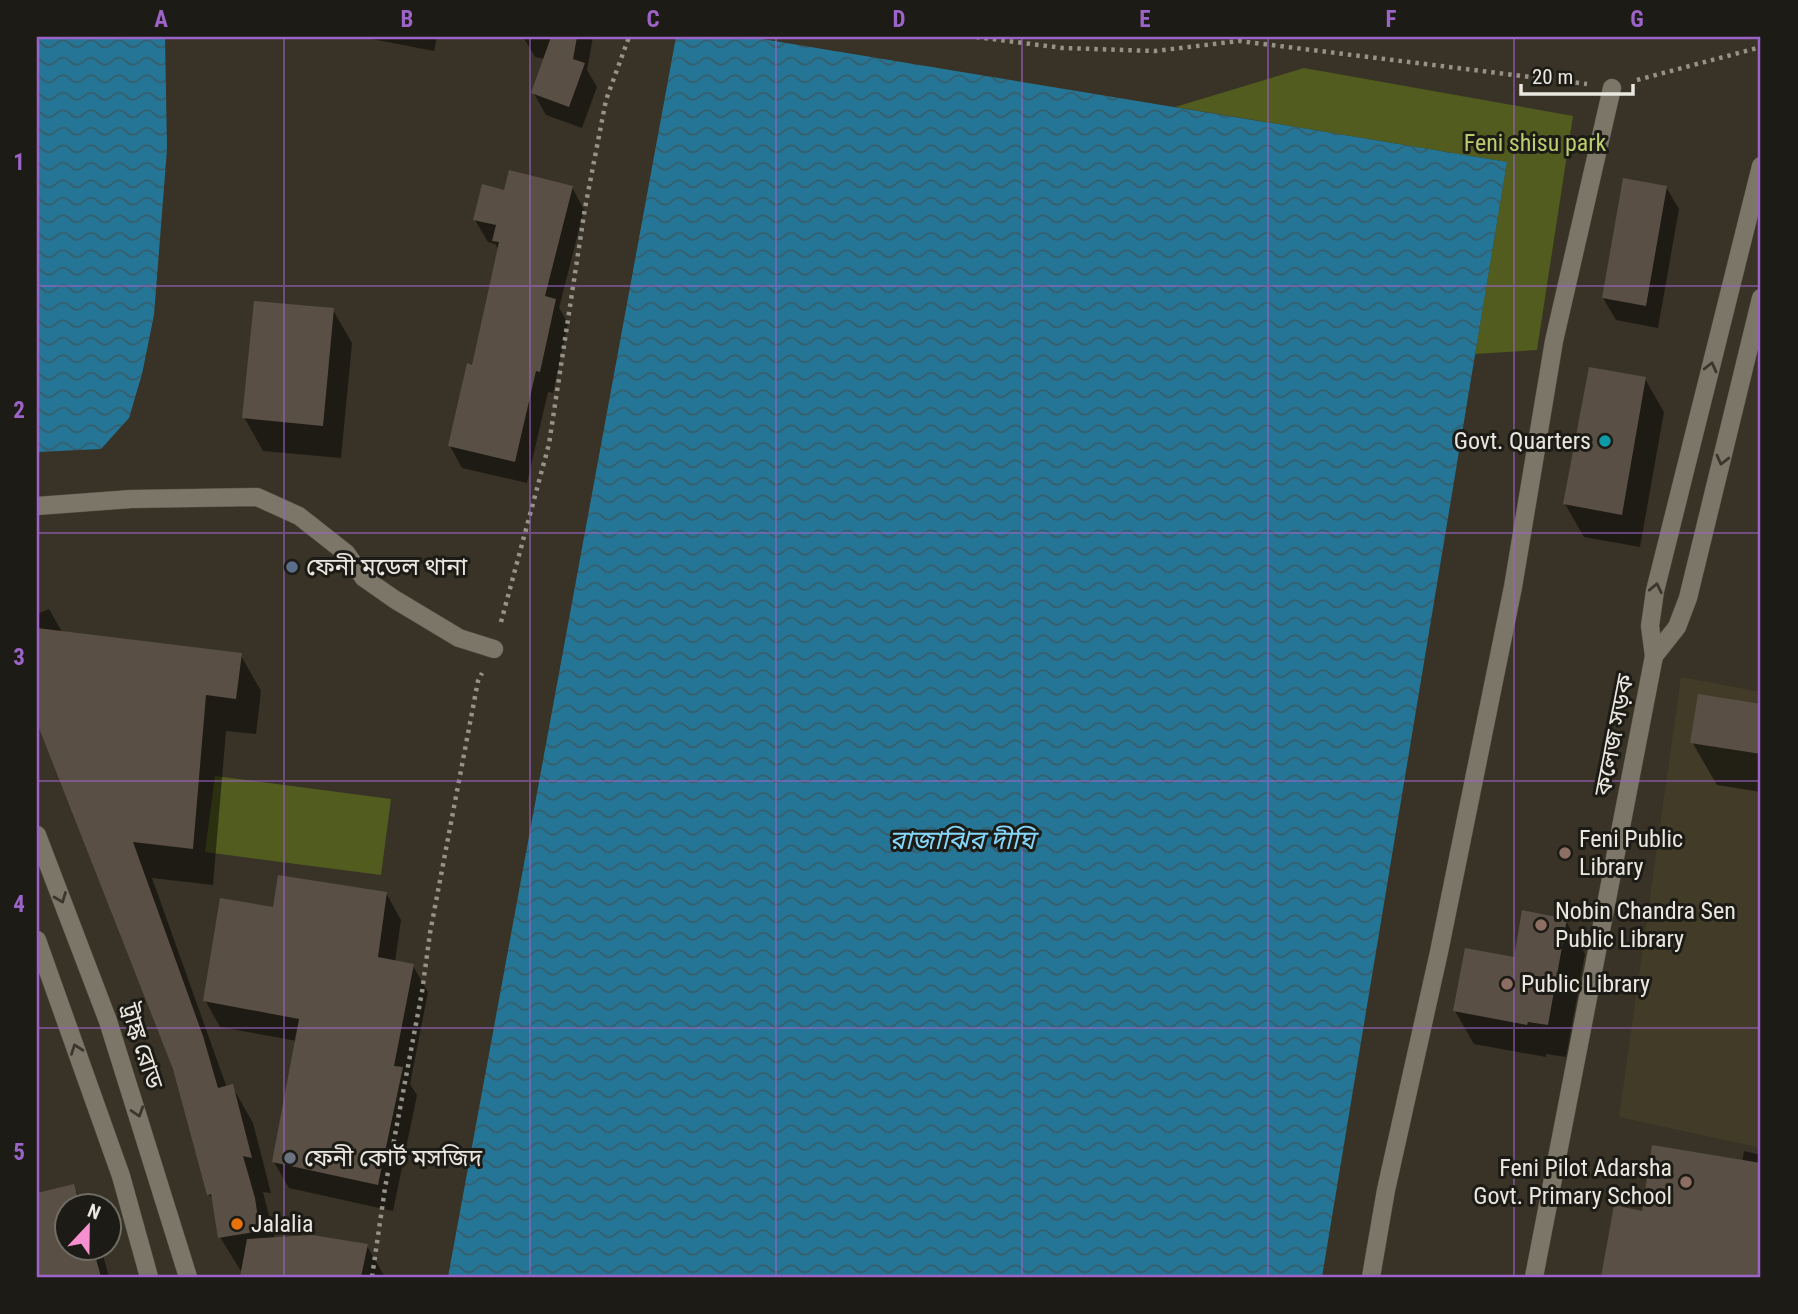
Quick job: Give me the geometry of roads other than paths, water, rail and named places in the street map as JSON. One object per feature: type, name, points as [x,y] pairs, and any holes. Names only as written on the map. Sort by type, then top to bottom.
[{"type":"main road","points":[[1371,1277],[1392,1163],[1439,953],[1513,587],[1554,341],[1612,88]]},
{"type":"main road","name":"কলেজ সড়ক","points":[[1534,1277],[1654,656],[1650,626],[1655,591],[1761,166]]},
{"type":"main road","name":"কলেজ সড়ক","points":[[1654,656],[1677,627],[1688,598],[1761,298]]},
{"type":"main road","points":[[37,506],[131,499],[257,497],[299,516],[346,553],[364,578],[394,599],[459,638],[494,649]]},
{"type":"main road","name":"ট্রাঙ্ক রোড","points":[[37,835],[108,1021],[188,1277]]},
{"type":"main road","points":[[37,940],[121,1176],[149,1277]]},
{"type":"water","points":[[37,37],[165,37],[167,149],[154,315],[142,374],[129,418],[101,449],[37,452]]},
{"type":"water","name":"রাজাঝির দীঘি","points":[[676,37],[750,37],[1507,162],[1322,1277],[448,1277]]},
{"type":"place","name":"Govt. Quarters","points":[[1605,441]]},
{"type":"place","name":"ফেনী মডেল থানা","points":[[292,567]]},
{"type":"place","name":"Feni Public Library","points":[[1565,853]]},
{"type":"place","name":"Nobin Chandra Sen Public Library","points":[[1541,925]]},
{"type":"place","name":"Public Library","points":[[1507,984]]},
{"type":"place","name":"ফেনী কোর্ট মসজিদ","points":[[290,1158]]},
{"type":"place","name":"Feni Pilot Adarsha Govt. Primary School","points":[[1686,1182]]},
{"type":"place","name":"Jalalia","points":[[237,1224]]},
{"type":"park label","name":"Feni shisu park","points":[[1535,143]]}]
